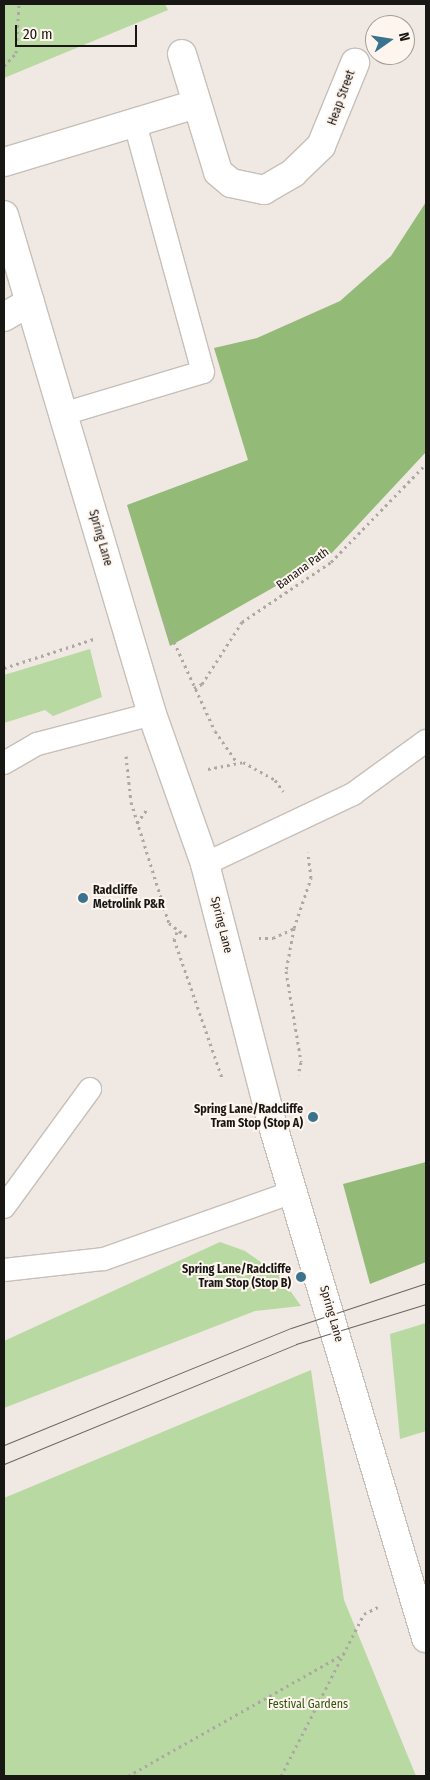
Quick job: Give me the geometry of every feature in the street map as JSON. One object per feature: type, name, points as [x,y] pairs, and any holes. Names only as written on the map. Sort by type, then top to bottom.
[{"type":"main road","name":"Heap Street","points":[[182,54],[218,172],[231,183],[264,190],[292,173],[321,146],[355,63]]},
{"type":"main road","points":[[4,162],[196,104]]},
{"type":"main road","name":"Spring Lane","points":[[4,215],[152,714],[205,864],[270,1116],[426,1638]]},
{"type":"main road","points":[[4,317],[30,302]]},
{"type":"lane","points":[[63,414],[204,372],[135,123]]},
{"type":"lane","points":[[4,763],[37,744],[152,714]]},
{"type":"lane","points":[[205,864],[353,794],[426,741]]},
{"type":"lane","points":[[4,1207],[90,1089]]},
{"type":"lane","points":[[4,1270],[104,1259],[293,1192]]},
{"type":"path","points":[[4,66],[16,53],[18,4]]},
{"type":"path","name":"Banana Path","points":[[237,762],[215,732],[194,688],[202,684],[242,622],[331,562],[426,464]]},
{"type":"path","points":[[4,668],[127,629]]},
{"type":"path","points":[[123,745],[137,823]]},
{"type":"path","points":[[270,1116],[298,1074],[301,1062],[286,970],[294,928]]},
{"type":"path","points":[[281,1776],[364,1614],[411,1590]]},
{"type":"path","points":[[128,1776],[344,1654]]},
{"type":"green space","points":[[4,4],[165,4],[168,10],[4,78]]},
{"type":"green space","points":[[426,202],[426,452],[329,556],[170,646],[127,505],[248,460],[214,348],[257,338],[340,301],[391,256]]},
{"type":"green space","points":[[90,649],[102,697],[53,716],[45,710],[4,723],[4,675]]},
{"type":"green space","points":[[426,1162],[426,1262],[370,1284],[343,1184]]},
{"type":"green space","points":[[220,1242],[245,1251],[279,1275],[301,1306],[255,1311],[4,1408],[4,1341]]},
{"type":"green space","points":[[426,1323],[426,1431],[400,1439],[390,1334]]},
{"type":"green space","name":"Festival Gardens","points":[[311,1370],[344,1600],[416,1776],[4,1776],[4,1498]]},
{"type":"tram line","points":[[4,1445],[291,1328],[426,1283]]},
{"type":"tram line","points":[[4,1464],[296,1344],[426,1304]]},
{"type":"place","name":"Radcliffe Metrolink P&R","points":[[83,898]]},
{"type":"place","name":"Spring Lane/Radcliffe Tram Stop (Stop A)","points":[[313,1117]]},
{"type":"place","name":"Spring Lane/Radcliffe Tram Stop (Stop B)","points":[[301,1277]]}]
